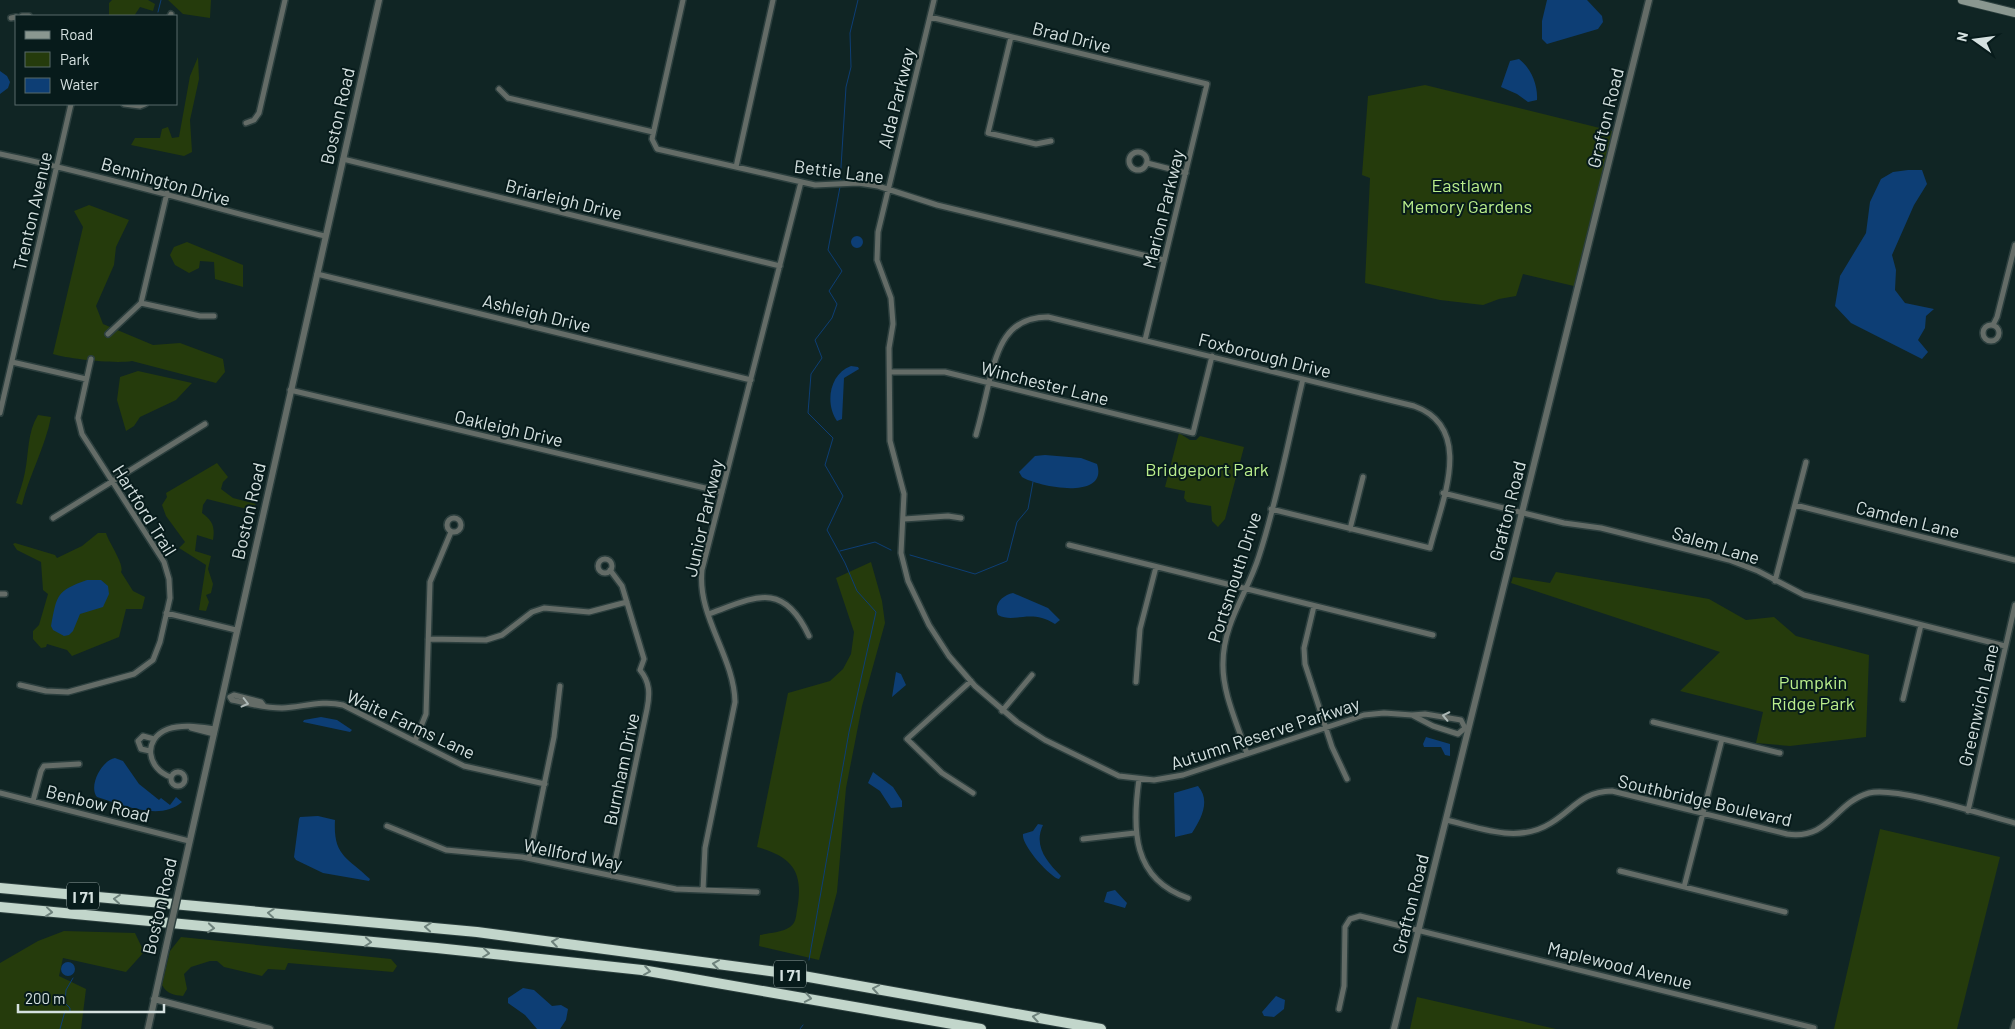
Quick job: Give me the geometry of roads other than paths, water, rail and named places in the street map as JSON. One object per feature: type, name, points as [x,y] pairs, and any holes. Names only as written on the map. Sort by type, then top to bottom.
[{"type":"highway","name":"I 71","points":[[0,888],[477,932],[792,974],[1101,1029]]},
{"type":"highway","name":"I 71","points":[[0,907],[437,948],[642,970],[981,1029]]},
{"type":"main road","points":[[1962,0],[2015,13]]},
{"type":"street","points":[[246,123],[254,120],[260,111],[285,0]]},
{"type":"street","name":"Boston Road","points":[[148,1029],[236,630],[379,0]]},
{"type":"street","points":[[499,89],[508,98],[653,132],[683,0]]},
{"type":"street","points":[[736,167],[773,0]]},
{"type":"street","name":"Alda Parkway","points":[[878,232],[934,0]]},
{"type":"street","name":"Grafton Road","points":[[1394,1029],[1649,0]]},
{"type":"street","name":"Brad Drive","points":[[930,17],[1207,84]]},
{"type":"street","points":[[1011,37],[988,133],[1036,144],[1051,142]]},
{"type":"street","name":"Marion Parkway","points":[[1145,340],[1207,84]]},
{"type":"street","name":"Trenton Avenue","points":[[0,412],[70,105]]},
{"type":"street","name":"Bettie Lane","points":[[653,132],[652,143],[660,150],[801,182],[835,185],[868,184],[937,205],[1164,260]]},
{"type":"street","name":"Bennington Drive","points":[[0,154],[167,193],[225,212],[325,236]]},
{"type":"street","name":"Briarleigh Drive","points":[[342,160],[780,266]]},
{"type":"street","points":[[1147,163],[1186,173]]},
{"type":"street","name":"Junior Parkway","points":[[703,890],[705,848],[734,702],[732,680],[702,594],[702,574],[801,182]]},
{"type":"street","points":[[108,334],[141,303],[167,193]]},
{"type":"street","name":"Autumn Reserve Parkway","points":[[878,232],[876,255],[891,298],[893,324],[890,348],[890,442],[892,457],[904,494],[901,553],[911,590],[939,641],[971,681],[1002,711],[1036,735],[1112,774],[1139,779],[1159,780],[1176,777],[1373,714],[1425,714],[1448,717],[1461,720],[1467,729],[1458,734],[1449,732],[1412,715]]},
{"type":"street","points":[[1994,325],[1998,318],[2015,245]]},
{"type":"street","name":"Ashleigh Drive","points":[[316,274],[751,380]]},
{"type":"street","points":[[141,303],[200,316],[214,316]]},
{"type":"street","name":"Foxborough Drive","points":[[976,435],[997,350],[1005,337],[1014,328],[1034,318],[1056,318],[1414,406],[1430,414],[1441,426],[1450,446],[1450,466],[1430,548],[1350,529]]},
{"type":"street","name":"Winchester Lane","points":[[890,372],[940,372],[1193,433],[1212,356]]},
{"type":"street","name":"Hartford Trail","points":[[20,685],[46,691],[68,692],[134,674],[153,660],[166,614],[170,588],[164,562],[82,434],[79,423],[91,359]]},
{"type":"street","points":[[12,362],[86,379]]},
{"type":"street","name":"Portsmouth Drive","points":[[1247,754],[1225,686],[1222,665],[1227,631],[1259,556],[1303,379]]},
{"type":"street","name":"Oakleigh Drive","points":[[290,390],[722,492]]},
{"type":"street","points":[[53,518],[205,424]]},
{"type":"street","points":[[1775,581],[1806,462]]},
{"type":"street","points":[[1271,509],[1350,529],[1363,477]]},
{"type":"street","name":"Salem Lane","points":[[1444,493],[1564,523],[1601,528],[1729,560],[1758,571],[1804,594],[2005,646]]},
{"type":"street","name":"Camden Lane","points":[[1795,504],[2015,560]]},
{"type":"street","points":[[904,519],[948,516],[961,518]]},
{"type":"street","points":[[415,741],[426,714],[430,582],[451,532]]},
{"type":"street","points":[[1070,545],[1432,635]]},
{"type":"street","points":[[1136,682],[1140,629],[1156,566]]},
{"type":"street","name":"Burnham Drive","points":[[610,570],[620,582],[644,660],[640,670],[648,683],[648,703],[612,876]]},
{"type":"street","points":[[709,614],[754,598],[773,598],[788,605],[795,612],[809,636]]},
{"type":"street","points":[[428,639],[486,640],[505,634],[529,614],[544,608],[589,612],[626,602]]},
{"type":"street","name":"Greenwich Lane","points":[[1968,811],[2015,605]]},
{"type":"street","points":[[1314,606],[1304,648],[1304,659],[1326,728],[1347,779]]},
{"type":"street","points":[[166,614],[236,630]]},
{"type":"street","points":[[1903,699],[1921,625]]},
{"type":"street","points":[[1002,711],[1032,675]]},
{"type":"street","points":[[971,681],[907,739],[942,773],[973,793]]},
{"type":"street","points":[[529,858],[554,737],[560,686]]},
{"type":"street","name":"Waite Farms Lane","points":[[222,695],[230,697],[234,695],[261,702],[264,706],[280,708],[321,702],[337,703],[472,768],[545,784]]},
{"type":"street","points":[[1653,722],[1780,753]]},
{"type":"street","points":[[150,751],[140,749],[138,741],[143,736],[154,738],[169,729],[191,728],[214,731]]},
{"type":"street","points":[[154,738],[150,751],[159,771],[171,778]]},
{"type":"street","points":[[1684,886],[1722,739]]},
{"type":"street","points":[[33,801],[44,766],[79,764]]},
{"type":"street","points":[[1139,779],[1135,833],[1143,859],[1152,874],[1171,892],[1188,898]]},
{"type":"street","name":"Southbridge Boulevard","points":[[1446,820],[1498,832],[1524,833],[1551,823],[1588,795],[1612,791],[1794,835],[1817,831],[1830,823],[1854,800],[1877,792],[1895,792],[2015,823]]},
{"type":"street","name":"Benbow Road","points":[[0,793],[190,841]]},
{"type":"street","name":"Wellford Way","points":[[387,826],[446,850],[529,858],[672,888],[757,892]]},
{"type":"street","points":[[1084,839],[1135,833]]},
{"type":"street","points":[[1620,871],[1784,912]]},
{"type":"street","name":"Maplewood Avenue","points":[[1339,1009],[1344,988],[1344,930],[1348,921],[1360,916],[1814,1028]]},
{"type":"street","points":[[154,999],[240,1026],[270,1029]]},
{"type":"street","points":[[2013,1029],[2015,1022]]},
{"type":"water","points":[[1547,0],[1587,0],[1602,16],[1603,22],[1598,29],[1547,44],[1542,39],[1542,21]]},
{"type":"water","points":[[1519,59],[1533,77],[1537,100],[1528,102],[1517,94],[1501,87],[1510,61]]},
{"type":"water","points":[[0,71],[7,76],[10,82],[8,88],[0,94]]},
{"type":"water","points":[[1922,170],[1927,184],[1914,205],[1892,255],[1896,270],[1895,290],[1905,303],[1934,309],[1926,316],[1925,328],[1918,340],[1928,352],[1922,359],[1851,323],[1835,306],[1840,276],[1866,233],[1870,202],[1881,179],[1893,172]]},
{"type":"water","points":[[855,236],[859,236],[863,242],[859,248],[855,248],[851,244],[851,240]]},
{"type":"water","points":[[851,366],[858,367],[859,369],[844,378],[842,419],[837,421],[831,406],[831,390],[838,376]]},
{"type":"water","points":[[1035,456],[1081,458],[1097,464],[1098,476],[1093,483],[1083,487],[1070,488],[1042,484],[1022,477],[1019,472]]},
{"type":"water","points":[[87,580],[101,580],[108,586],[109,594],[103,607],[80,614],[73,631],[69,635],[64,636],[53,630],[51,626],[57,601],[69,587]]},
{"type":"water","points":[[1013,593],[1048,608],[1060,620],[1055,624],[1038,617],[1011,618],[998,615],[997,607],[1000,601]]},
{"type":"water","points":[[896,672],[901,674],[906,685],[892,697]]},
{"type":"water","points":[[321,717],[337,720],[352,730],[350,732],[303,722],[304,720]]},
{"type":"water","points":[[1426,737],[1450,744],[1450,756],[1445,755],[1441,747],[1424,747],[1423,744]]},
{"type":"water","points":[[115,758],[123,761],[139,784],[159,800],[161,798],[170,805],[176,797],[182,802],[173,808],[163,811],[152,811],[140,810],[97,797],[94,787],[95,780],[105,763]]},
{"type":"water","points":[[873,772],[893,787],[902,801],[902,807],[891,808],[880,791],[868,783]]},
{"type":"water","points":[[1198,786],[1204,798],[1199,822],[1192,833],[1175,837],[1174,793]]},
{"type":"water","points":[[318,816],[335,820],[336,841],[339,849],[348,860],[370,879],[369,881],[323,873],[296,860],[294,857],[300,817]]},
{"type":"water","points":[[1038,824],[1043,825],[1040,840],[1043,853],[1061,876],[1059,879],[1049,873],[1037,860],[1024,839],[1023,834],[1033,831]]},
{"type":"water","points":[[1115,890],[1127,903],[1125,908],[1104,902],[1107,892]]},
{"type":"water","points":[[68,962],[73,964],[75,969],[73,974],[68,976],[63,974],[61,969],[63,964]]},
{"type":"water","points":[[523,988],[534,990],[552,1006],[561,1005],[568,1009],[566,1020],[560,1029],[537,1029],[525,1015],[508,1003],[508,998]]},
{"type":"water","points":[[1276,996],[1285,1000],[1284,1009],[1274,1017],[1264,1016],[1262,1012]]},
{"type":"waterway","points":[[158,12],[161,0]]},
{"type":"waterway","points":[[840,183],[846,87],[851,67],[850,33],[858,0]]},
{"type":"waterway","points":[[809,960],[849,732],[876,612],[857,591],[845,563],[827,530],[843,496],[825,465],[833,438],[808,413],[811,374],[822,358],[815,340],[832,318],[837,304],[829,291],[842,271],[828,250],[840,187]]},
{"type":"waterway","points":[[910,555],[975,574],[1007,561],[1017,522],[1028,509],[1033,482]]},
{"type":"waterway","points":[[840,551],[875,542],[891,550]]},
{"type":"waterway","points":[[60,1029],[65,1011],[70,1012],[70,1008],[65,1003],[66,990],[73,978]]},
{"type":"waterway","points":[[800,1029],[803,1025]]},
{"type":"park label","name":"Eastlawn Memory Gardens","points":[[1467,195]]},
{"type":"park label","name":"Bridgeport Park","points":[[1207,469]]},
{"type":"park label","name":"Pumpkin Ridge Park","points":[[1813,692]]}]
